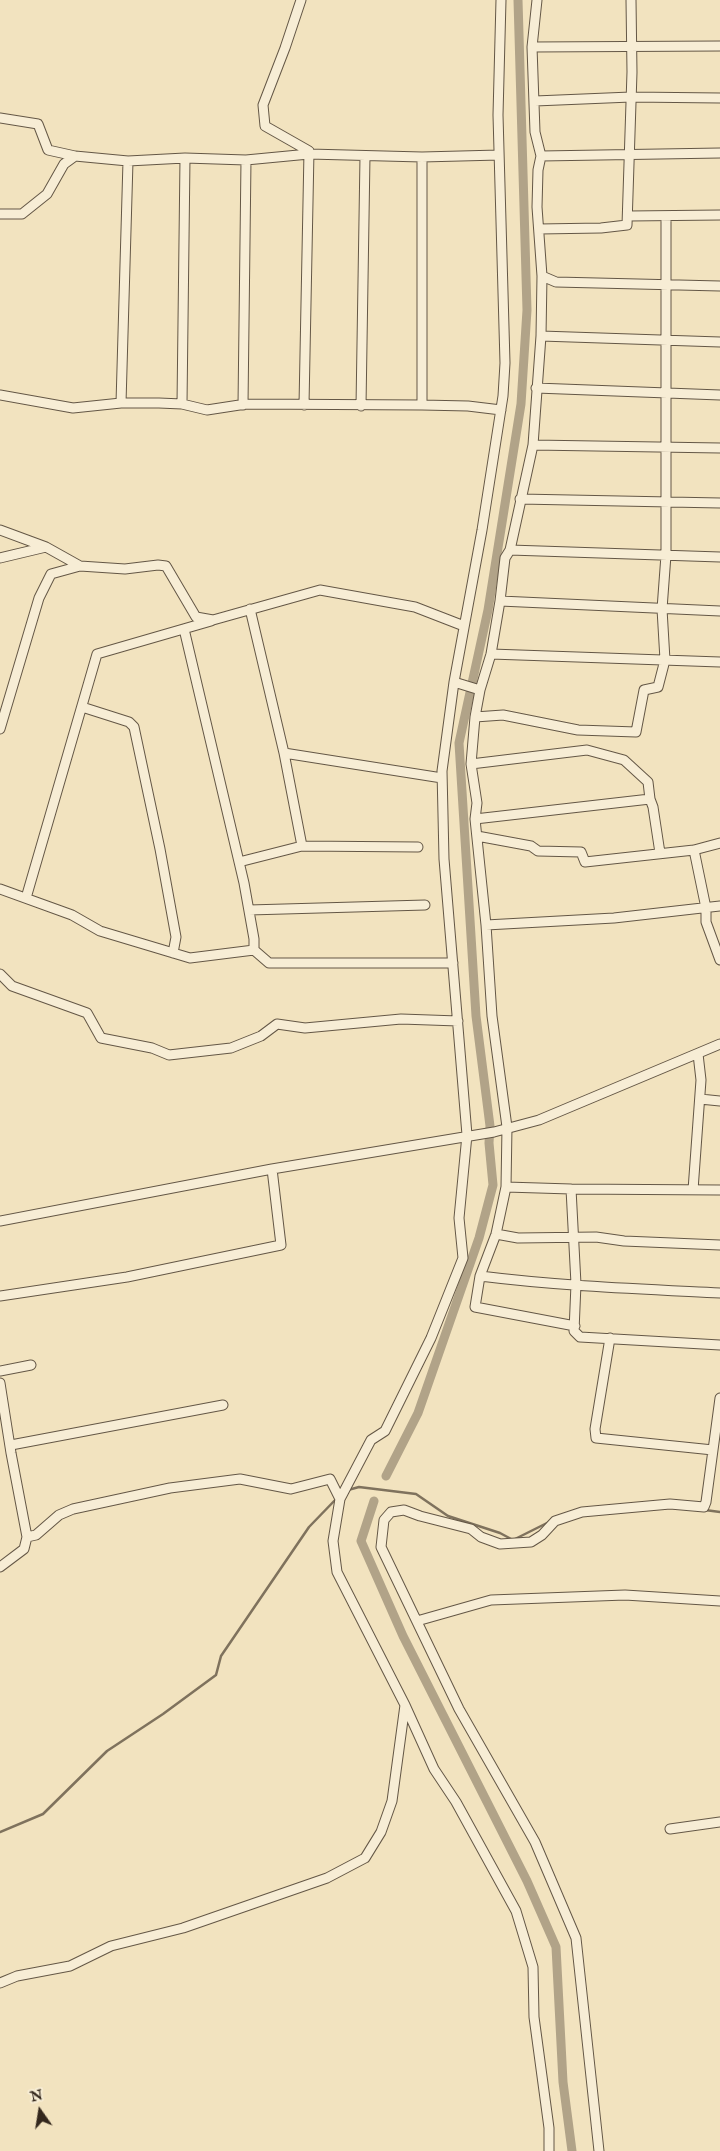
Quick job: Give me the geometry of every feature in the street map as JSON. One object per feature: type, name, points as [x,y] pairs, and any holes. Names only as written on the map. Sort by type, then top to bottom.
[{"type":"street","points":[[301,0],[263,105],[265,126],[309,151],[304,405]]},
{"type":"street","points":[[501,0],[498,115],[505,363],[501,410],[454,682],[442,778],[444,859],[458,1020],[472,1134],[459,1218],[463,1258],[431,1338],[385,1431],[371,1440],[340,1499],[333,1541],[337,1572],[406,1705],[434,1769],[456,1802],[516,1911],[534,1967],[534,2017],[549,2128],[549,2151]]},
{"type":"street","points":[[537,0],[532,47],[535,132],[540,156],[537,207],[542,276],[541,336],[533,445],[510,550],[505,558],[491,654],[480,690],[475,717],[471,764],[477,803],[475,819],[486,925],[492,1016],[507,1127],[506,1187],[496,1234],[480,1276],[475,1308],[575,1326]]},
{"type":"street","points":[[539,229],[601,228],[627,225],[629,216],[631,0]]},
{"type":"street","points":[[532,47],[720,46]]},
{"type":"street","points":[[535,101],[631,97],[720,98]]},
{"type":"street","points":[[0,118],[38,124],[48,150],[75,156],[128,161],[185,158],[246,160],[309,154],[365,156],[499,155]]},
{"type":"street","points":[[540,156],[720,153]]},
{"type":"street","points":[[0,214],[22,214],[47,194],[64,164],[75,156]]},
{"type":"street","points":[[361,406],[365,156]]},
{"type":"street","points":[[422,156],[422,405]]},
{"type":"street","points":[[182,404],[185,158]]},
{"type":"street","points":[[242,405],[246,160]]},
{"type":"street","points":[[121,403],[128,161]]},
{"type":"street","points":[[629,216],[720,215]]},
{"type":"street","points":[[475,717],[503,715],[578,730],[636,732],[644,690],[658,687],[664,660],[662,609],[666,556],[664,394],[666,216]]},
{"type":"street","points":[[542,276],[556,282],[720,286]]},
{"type":"street","points":[[541,336],[720,342]]},
{"type":"street","points":[[536,388],[720,395]]},
{"type":"street","points":[[0,395],[73,408],[121,403],[182,404],[207,410],[242,405],[422,405],[468,406],[501,410]]},
{"type":"street","points":[[533,445],[720,448]]},
{"type":"street","points":[[520,499],[720,503]]},
{"type":"street","points":[[0,530],[46,547],[80,566]]},
{"type":"street","points":[[0,558],[46,547]]},
{"type":"street","points":[[510,550],[720,557]]},
{"type":"street","points":[[0,728],[39,598],[52,574],[80,566],[125,569],[158,565],[166,566],[196,617],[213,620]]},
{"type":"street","points":[[26,898],[97,654],[320,590],[415,607],[464,626]]},
{"type":"street","points":[[500,601],[720,611]]},
{"type":"street","points":[[250,609],[284,753],[302,846]]},
{"type":"street","points":[[184,629],[239,862],[249,910],[254,950],[269,963],[453,963]]},
{"type":"street","points":[[491,654],[720,662]]},
{"type":"street","points":[[454,682],[480,690]]},
{"type":"street","points":[[82,707],[130,722],[134,727],[160,849],[176,937],[173,953]]},
{"type":"street","points":[[471,764],[587,750],[624,760],[648,782],[660,853]]},
{"type":"street","points":[[284,753],[442,778]]},
{"type":"street","points":[[475,819],[650,799]]},
{"type":"street","points":[[477,836],[531,846],[538,851],[581,852],[585,862],[694,850],[720,843]]},
{"type":"street","points":[[239,862],[302,846],[418,847]]},
{"type":"street","points":[[694,850],[706,908],[706,922],[720,960]]},
{"type":"street","points":[[0,889],[72,915],[100,932],[190,958],[254,950]]},
{"type":"street","points":[[249,910],[425,905]]},
{"type":"street","points":[[486,925],[614,918],[720,906]]},
{"type":"street","points":[[0,974],[12,986],[87,1013],[101,1038],[152,1048],[168,1055],[231,1048],[261,1036],[277,1024],[305,1028],[401,1019],[458,1020]]},
{"type":"street","points":[[0,1221],[272,1170],[472,1134],[494,1132],[538,1120],[720,1044]]},
{"type":"street","points":[[693,1190],[702,1080],[698,1054]]},
{"type":"street","points":[[700,1099],[720,1102]]},
{"type":"street","points":[[0,1296],[127,1277],[281,1245],[272,1170]]},
{"type":"street","points":[[506,1187],[720,1190]]},
{"type":"street","points":[[571,1189],[572,1238],[576,1284],[574,1331],[580,1337],[720,1345]]},
{"type":"street","points":[[496,1234],[518,1238],[596,1237],[624,1241],[720,1246]]},
{"type":"street","points":[[480,1276],[549,1285],[576,1284],[720,1293]]},
{"type":"street","points":[[610,1338],[596,1438],[713,1450]]},
{"type":"street","points":[[0,1371],[31,1365]]},
{"type":"street","points":[[0,1382],[28,1537],[24,1549],[0,1567]]},
{"type":"street","points":[[599,2151],[576,1938],[535,1842],[459,1709],[381,1547],[384,1520],[391,1512],[404,1510],[470,1529],[481,1537],[500,1544],[531,1542],[542,1535],[555,1521],[582,1512],[670,1504],[704,1507],[716,1461],[713,1450],[720,1398]]},
{"type":"street","points":[[11,1444],[223,1405]]},
{"type":"street","points":[[28,1537],[36,1535],[59,1515],[73,1509],[170,1488],[240,1479],[291,1489],[330,1479],[340,1499]]},
{"type":"street","points":[[417,1621],[491,1600],[625,1595],[720,1601]]},
{"type":"street","points":[[0,1983],[17,1976],[70,1966],[110,1946],[182,1928],[318,1882],[365,1858],[381,1832],[392,1801],[406,1705]]},
{"type":"street","points":[[670,1829],[720,1822]]},
{"type":"waterway","points":[[386,1476],[418,1413],[479,1238],[493,1185],[489,1143],[490,1126],[476,1016],[459,743],[488,610],[521,404],[527,310],[518,0]]},
{"type":"waterway","points":[[348,1490],[359,1487],[416,1494],[448,1516],[500,1533],[513,1540],[549,1522]]},
{"type":"waterway","points":[[0,1832],[43,1814],[107,1751],[163,1714],[216,1675],[221,1656],[309,1527],[338,1497]]},
{"type":"waterway","points":[[374,1501],[361,1541],[403,1636],[527,1881],[556,1947],[563,2082],[572,2151]]},
{"type":"waterway","points":[[705,1510],[720,1512]]}]
